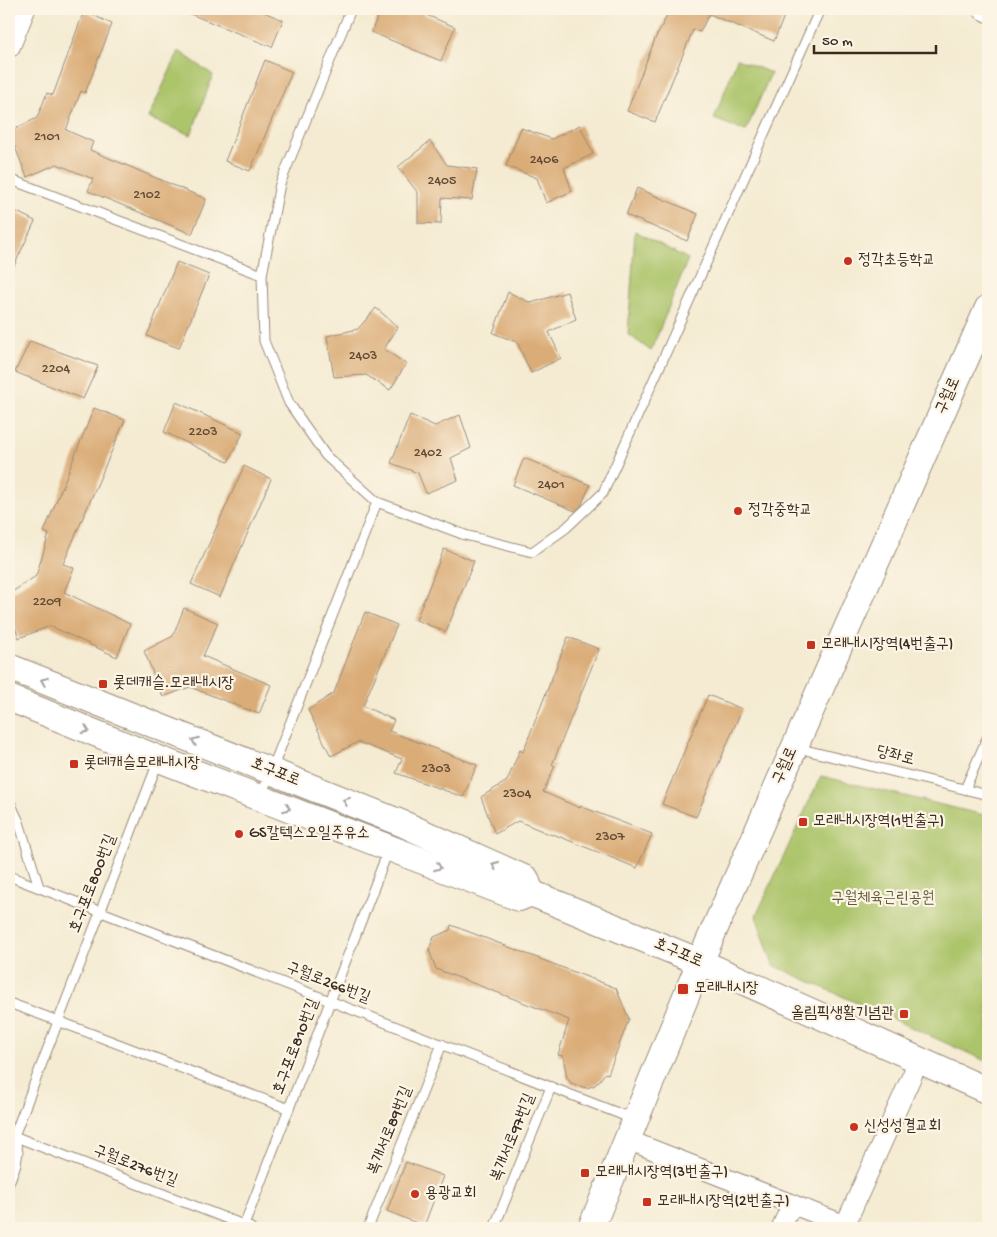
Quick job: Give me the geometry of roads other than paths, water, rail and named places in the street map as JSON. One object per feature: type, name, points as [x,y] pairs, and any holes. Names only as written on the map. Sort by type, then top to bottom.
[{"type":"main road","name":"구월로","points":[[592,1228],[700,962],[794,748],[976,345],[988,308]]},
{"type":"main road","name":"호구포로","points":[[9,667],[400,823],[526,879],[531,893]]},
{"type":"main road","name":"호구포로","points":[[9,698],[159,759],[519,898],[531,893],[700,962],[988,1091]]},
{"type":"street","points":[[9,46],[24,9]]},
{"type":"street","points":[[984,9],[988,10]]},
{"type":"street","points":[[632,1130],[792,1204],[848,1227],[919,1060]]},
{"type":"street","points":[[781,1228],[792,1204]]},
{"type":"lane","points":[[351,9],[280,184],[262,275],[264,341],[289,403],[326,456],[377,502],[465,535],[532,552],[566,528],[602,493],[820,9]]},
{"type":"lane","points":[[9,178],[262,275]]},
{"type":"lane","points":[[260,797],[377,502]]},
{"type":"lane","points":[[965,789],[988,736]]},
{"type":"lane","name":"당좌로","points":[[794,748],[988,795]]},
{"type":"lane","name":"호구포로800번길","points":[[9,1183],[18,1152],[11,1135],[58,1021],[159,759]]},
{"type":"lane","points":[[9,800],[19,822],[39,888]]},
{"type":"lane","name":"호구포로810번길","points":[[246,1227],[389,848]]},
{"type":"lane","name":"구월로266번길","points":[[9,876],[551,1087],[632,1130]]},
{"type":"lane","points":[[9,1003],[289,1109]]},
{"type":"lane","name":"복개서로89번길","points":[[368,1228],[442,1044]]},
{"type":"lane","name":"복개서로97번길","points":[[494,1228],[551,1087]]},
{"type":"lane","name":"구월로276번길","points":[[11,1135],[246,1227]]},
{"type":"place","name":"정각초등학교","points":[[848,261]]},
{"type":"place","name":"정각중학교","points":[[738,511]]},
{"type":"place","name":"모래내시장역(4번출구)","points":[[811,645]]},
{"type":"place","name":"롯데캐슬.모래내시장","points":[[103,684]]},
{"type":"place","name":"롯데캐슬모래내시장","points":[[74,764]]},
{"type":"place","name":"모래내시장역(1번출구)","points":[[803,822]]},
{"type":"place","name":"GS칼텍스오일주유소","points":[[239,834]]},
{"type":"place","name":"모래내시장","points":[[683,989]]},
{"type":"place","name":"올림픽생활기념관","points":[[904,1014]]},
{"type":"place","name":"신성성결교회","points":[[854,1127]]},
{"type":"place","name":"모래내시장역(3번출구)","points":[[585,1173]]},
{"type":"place","name":"용광교회","points":[[415,1194]]},
{"type":"place","name":"모래내시장역(2번출구)","points":[[647,1202]]},
{"type":"park label","name":"구월체육근린공원","points":[[882,899]]}]
